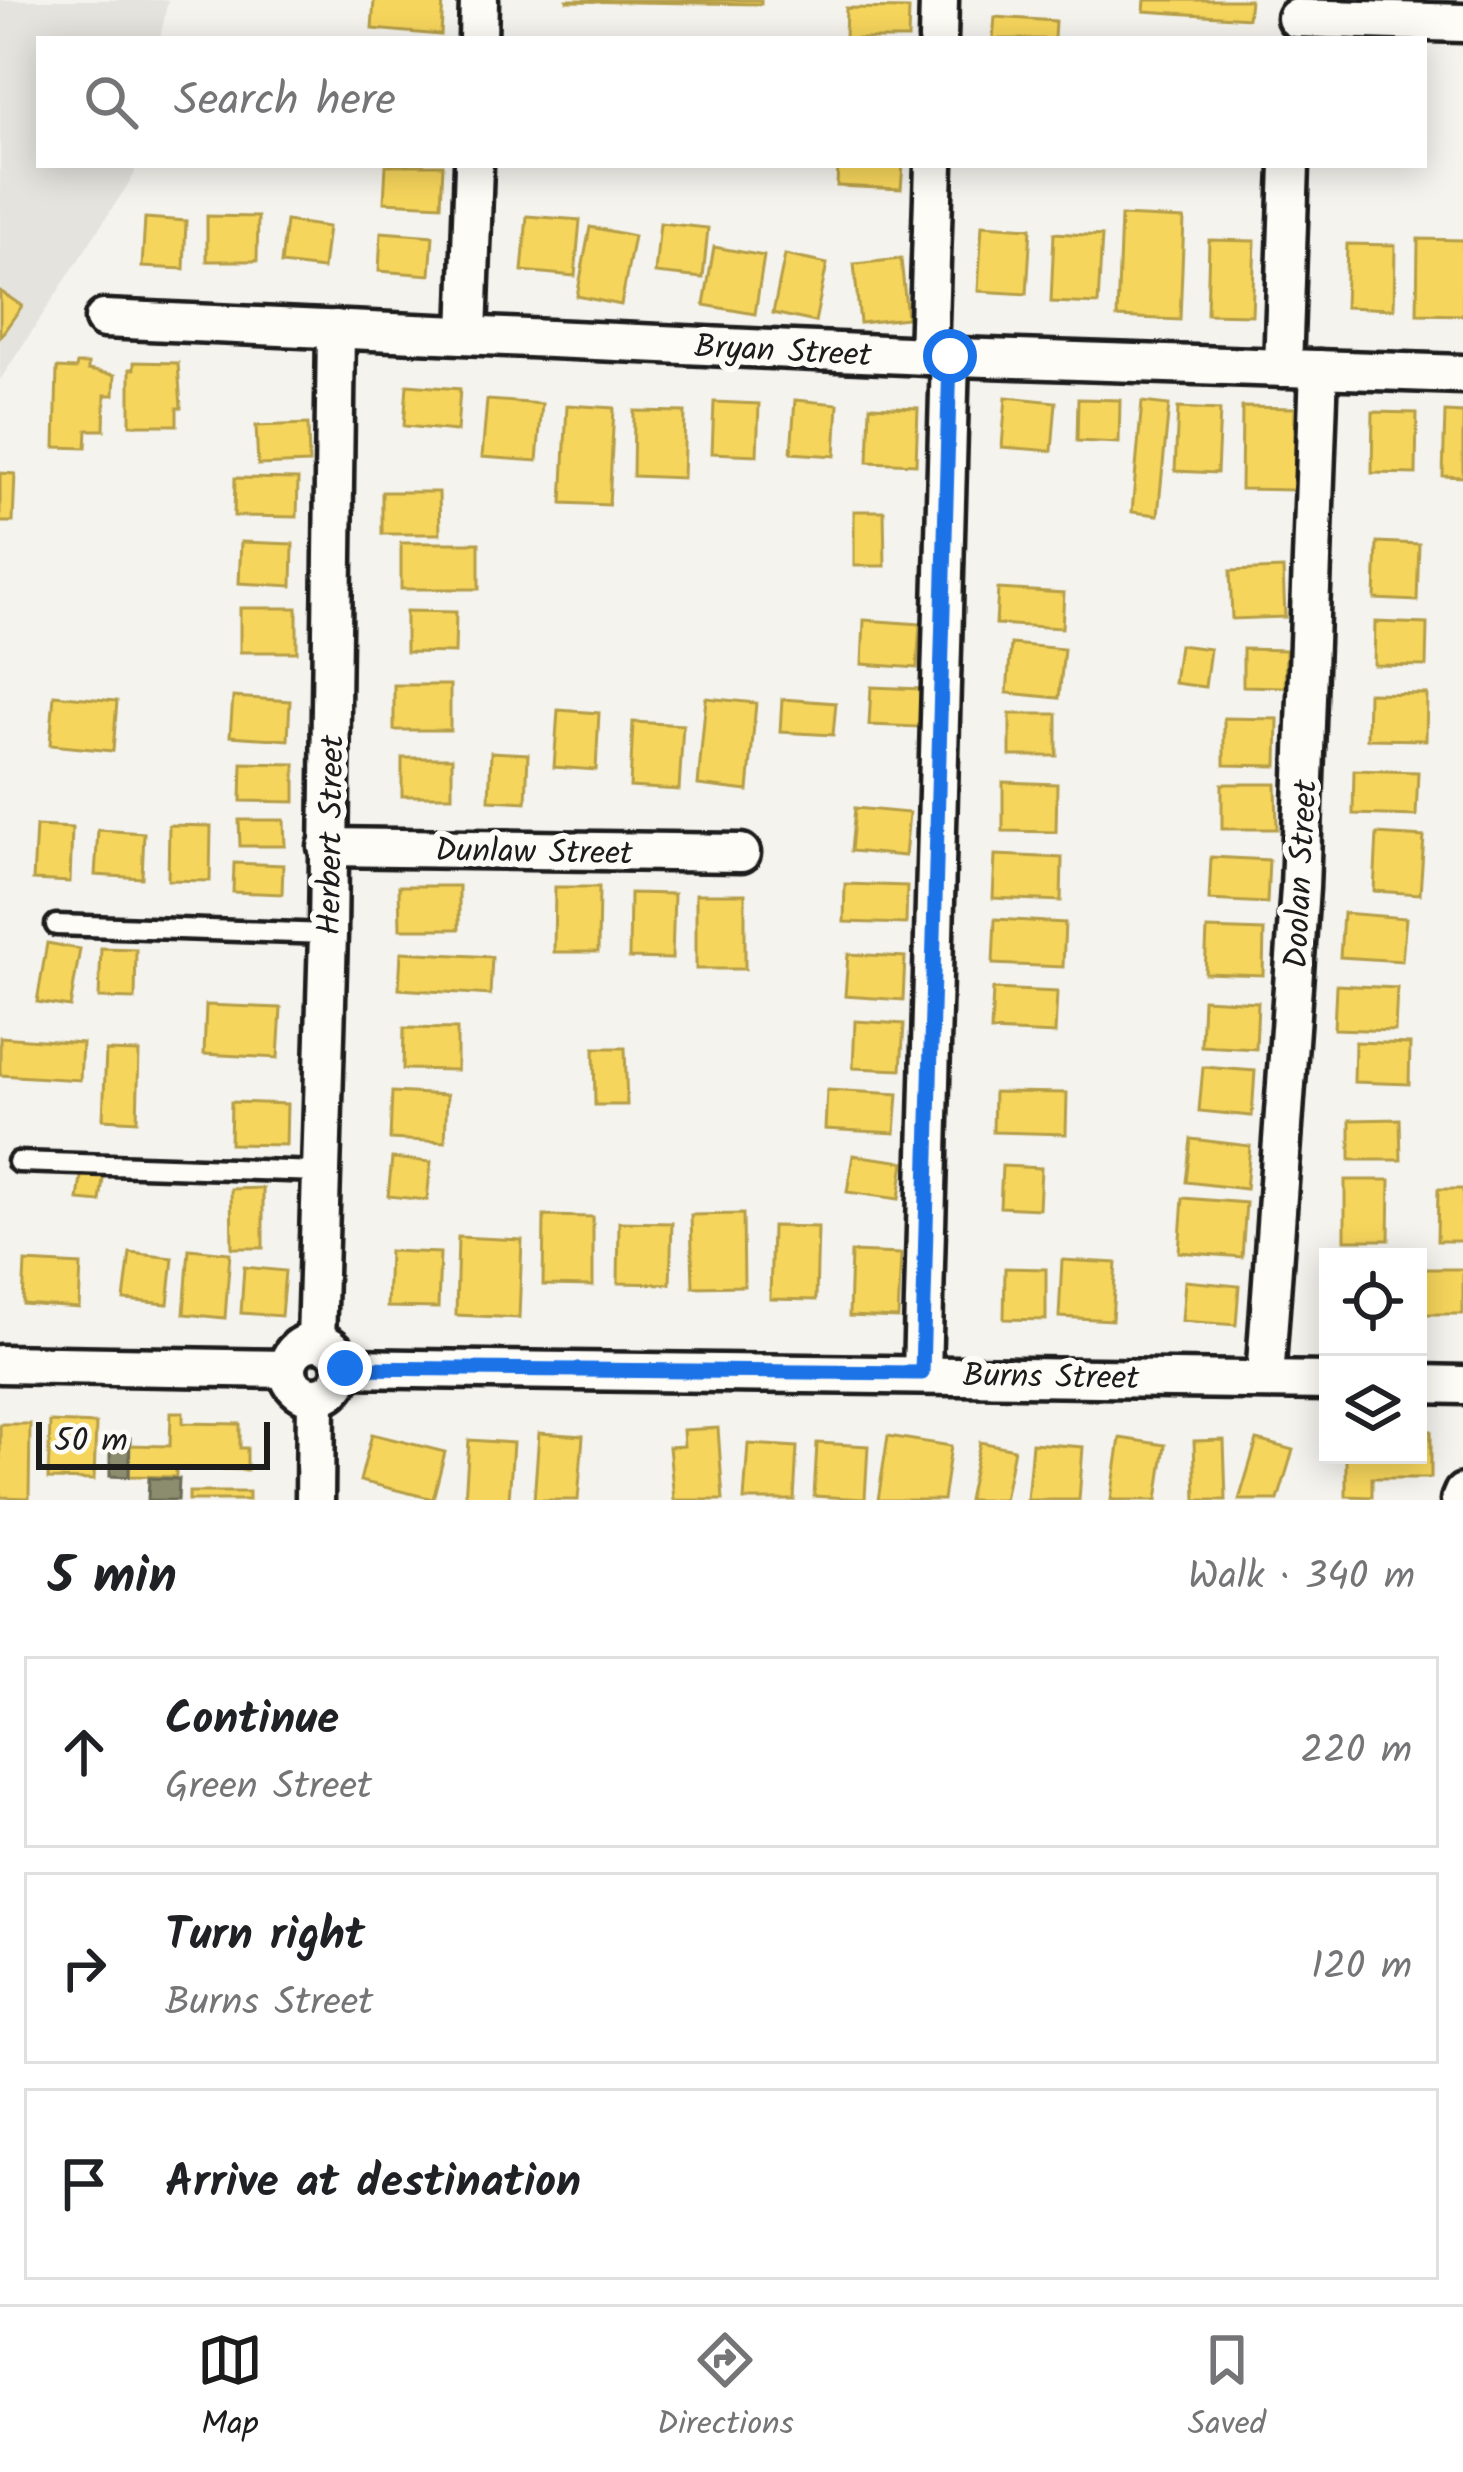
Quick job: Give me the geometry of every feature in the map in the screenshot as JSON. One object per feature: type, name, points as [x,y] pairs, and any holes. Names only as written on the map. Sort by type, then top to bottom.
[{"type":"street","points":[[478,36],[479,0]]},
{"type":"street","points":[[938,36],[939,0]]},
{"type":"street","points":[[1296,19],[1463,23]]},
{"type":"street","points":[[468,334],[474,168]]},
{"type":"street","points":[[922,1373],[939,356],[934,168]]},
{"type":"street","name":"Doolan Street","points":[[1265,1379],[1300,888],[1301,368],[1290,168]]},
{"type":"street","name":"Bryan Street","points":[[104,319],[1463,374]]},
{"type":"street","name":"Herbert Street","points":[[316,1342],[328,934],[335,329]]},
{"type":"street","name":"Dunlaw Street","points":[[327,847],[741,853]]},
{"type":"street","points":[[288,1369],[299,1347],[316,1342],[336,1353],[342,1368],[337,1384],[316,1396]]},
{"type":"street","points":[[0,1364],[288,1369]]},
{"type":"street","name":"Burns Street","points":[[342,1368],[1319,1381]]},
{"type":"street","points":[[288,1369],[300,1390],[316,1396]]},
{"type":"street","points":[[1427,1384],[1463,1385]]},
{"type":"street","points":[[315,1500],[316,1396]]},
{"type":"lane","points":[[56,925],[328,934]]},
{"type":"lane","points":[[18,1162],[320,1172]]},
{"type":"shaded area","points":[[0,0],[168,0],[161,36],[36,36],[36,168],[135,168],[0,380]]},
{"type":"building: Homes","points":[[374,0],[443,0],[441,35],[372,29]]},
{"type":"building: Homes","points":[[761,0],[761,4],[567,1]]},
{"type":"building: Homes","points":[[1145,0],[1250,0],[1248,18],[1144,11]]},
{"type":"building: Homes","points":[[846,8],[909,9],[908,36],[845,36]]},
{"type":"building: Homes","points":[[995,17],[1055,21],[1054,36],[993,36]]},
{"type":"building: Homes","points":[[386,168],[443,168],[441,205],[384,202]]},
{"type":"building: Homes","points":[[838,168],[903,168],[901,189],[837,186]]},
{"type":"building: Homes","points":[[207,216],[258,217],[257,261],[207,261]]},
{"type":"building: Homes","points":[[527,216],[580,220],[575,276],[522,271]]},
{"type":"building: Homes","points":[[1121,216],[1184,219],[1180,320],[1117,317]]},
{"type":"building: Homes","points":[[145,218],[186,221],[184,269],[142,267]]},
{"type":"building: Homes","points":[[286,221],[328,227],[323,269],[281,264]]},
{"type":"building: Homes","points":[[660,223],[708,228],[703,278],[655,273]]},
{"type":"building: Homes","points":[[982,225],[1031,228],[1027,294],[978,291]]},
{"type":"building: Homes","points":[[590,227],[634,236],[621,305],[577,296]]},
{"type":"building: Homes","points":[[381,232],[433,236],[430,275],[379,271]]},
{"type":"building: Homes","points":[[1054,233],[1102,236],[1098,304],[1051,302]]},
{"type":"building: Homes","points":[[1418,239],[1463,240],[1463,315],[1417,314]]},
{"type":"building: Homes","points":[[1209,240],[1255,241],[1252,315],[1207,314]]},
{"type":"building: Homes","points":[[1347,244],[1395,245],[1394,309],[1345,307]]},
{"type":"building: Homes","points":[[714,247],[764,256],[755,314],[704,305]]},
{"type":"building: Homes","points":[[785,255],[827,264],[815,322],[773,313]]},
{"type":"building: Homes","points":[[901,259],[907,318],[860,323],[854,264]]},
{"type":"building: Homes","points":[[0,291],[22,306],[0,337]]},
{"type":"building: Homes","points":[[134,362],[178,363],[181,408],[177,408],[177,425],[130,425]]},
{"type":"building: Homes","points":[[77,364],[115,375],[114,395],[105,395],[104,430],[87,430],[86,448],[55,447],[57,368],[76,369]]},
{"type":"building: Homes","points":[[407,385],[460,389],[457,431],[404,426]]},
{"type":"building: Homes","points":[[1006,397],[1056,402],[1052,451],[1002,447]]},
{"type":"building: Homes","points":[[1078,399],[1120,400],[1119,443],[1077,441]]},
{"type":"building: Homes","points":[[487,400],[542,404],[537,461],[482,457]]},
{"type":"building: Homes","points":[[795,400],[838,404],[835,456],[791,453]]},
{"type":"building: Homes","points":[[714,402],[759,404],[757,455],[712,453]]},
{"type":"building: Homes","points":[[1142,402],[1169,405],[1158,515],[1132,512]]},
{"type":"building: Homes","points":[[567,405],[614,408],[609,505],[562,503]]},
{"type":"building: Homes","points":[[870,406],[918,408],[916,464],[868,462]]},
{"type":"building: Homes","points":[[1242,407],[1295,408],[1294,490],[1241,489]]},
{"type":"building: Homes","points":[[1178,408],[1220,410],[1217,473],[1175,471]]},
{"type":"building: Homes","points":[[634,411],[685,412],[683,478],[633,476]]},
{"type":"building: Homes","points":[[1373,412],[1417,413],[1416,474],[1372,473]]},
{"type":"building: Homes","points":[[1445,412],[1463,413],[1463,477],[1443,476]]},
{"type":"building: Homes","points":[[308,424],[309,463],[258,465],[256,426]]},
{"type":"building: Homes","points":[[0,473],[15,474],[13,522],[0,522]]},
{"type":"building: Homes","points":[[235,478],[298,479],[297,517],[234,516]]},
{"type":"building: Homes","points":[[382,492],[439,492],[440,534],[382,534]]},
{"type":"building: Homes","points":[[854,511],[884,511],[885,566],[854,566]]},
{"type":"building: Homes","points":[[241,542],[293,544],[292,586],[239,583]]},
{"type":"building: Homes","points":[[1377,542],[1419,544],[1417,601],[1375,599]]},
{"type":"building: Homes","points":[[401,543],[479,543],[479,589],[401,589]]},
{"type":"building: Homes","points":[[1283,569],[1285,617],[1232,619],[1230,571]]},
{"type":"building: Homes","points":[[998,589],[1064,593],[1062,628],[996,624]]},
{"type":"building: Homes","points":[[240,608],[297,608],[297,652],[240,652]]},
{"type":"building: Homes","points":[[406,611],[456,612],[455,653],[406,652]]},
{"type":"building: Homes","points":[[864,620],[920,624],[917,668],[862,664]]},
{"type":"building: Homes","points":[[1375,622],[1427,624],[1426,666],[1374,665]]},
{"type":"building: Homes","points":[[1011,644],[1064,649],[1059,698],[1007,693]]},
{"type":"building: Homes","points":[[1179,645],[1210,649],[1205,687],[1174,683]]},
{"type":"building: Homes","points":[[1243,649],[1286,650],[1285,687],[1243,686]]},
{"type":"building: Homes","points":[[394,685],[450,685],[450,730],[394,730]]},
{"type":"building: Homes","points":[[871,687],[921,689],[919,727],[869,725]]},
{"type":"building: Homes","points":[[1368,693],[1427,694],[1426,740],[1367,739]]},
{"type":"building: Homes","points":[[54,695],[117,701],[113,751],[50,745]]},
{"type":"building: Homes","points":[[233,697],[290,701],[288,740],[230,736]]},
{"type":"building: Homes","points":[[706,698],[756,703],[748,791],[698,785]]},
{"type":"building: Homes","points":[[782,699],[836,703],[833,735],[780,732]]},
{"type":"building: Homes","points":[[558,710],[599,713],[596,770],[554,767]]},
{"type":"building: Homes","points":[[1010,714],[1057,714],[1057,756],[1010,756]]},
{"type":"building: Homes","points":[[1224,718],[1278,719],[1277,766],[1224,765]]},
{"type":"building: Homes","points":[[633,722],[683,725],[679,790],[630,787]]},
{"type":"building: Homes","points":[[491,752],[528,754],[526,802],[489,800]]},
{"type":"building: Homes","points":[[402,758],[452,758],[452,796],[402,796]]},
{"type":"building: Homes","points":[[242,763],[295,764],[295,802],[241,801]]},
{"type":"building: Homes","points":[[1354,770],[1418,772],[1416,816],[1353,814]]},
{"type":"building: Homes","points":[[1003,782],[1057,784],[1056,832],[1003,831]]},
{"type":"building: Homes","points":[[1222,784],[1276,784],[1277,829],[1222,829]]},
{"type":"building: Homes","points":[[855,808],[909,813],[905,856],[851,851]]},
{"type":"building: Homes","points":[[239,820],[284,820],[285,846],[240,846]]},
{"type":"building: Homes","points":[[169,825],[211,826],[210,881],[168,880]]},
{"type":"building: Homes","points":[[36,826],[72,828],[70,882],[33,880]]},
{"type":"building: Homes","points":[[98,830],[144,833],[142,878],[95,875]]},
{"type":"building: Homes","points":[[1377,834],[1424,837],[1420,894],[1374,891]]},
{"type":"building: Homes","points":[[995,855],[1062,858],[1061,901],[993,898]]},
{"type":"building: Homes","points":[[1211,857],[1269,860],[1267,903],[1209,900]]},
{"type":"building: Homes","points":[[234,863],[283,865],[282,894],[233,892]]},
{"type":"building: Homes","points":[[845,884],[907,886],[906,924],[844,922]]},
{"type":"building: Homes","points":[[399,886],[459,886],[459,929],[400,929]]},
{"type":"building: Homes","points":[[555,887],[599,887],[598,952],[554,952]]},
{"type":"building: Homes","points":[[630,893],[674,894],[672,959],[629,958]]},
{"type":"building: Homes","points":[[696,894],[745,894],[745,969],[696,969]]},
{"type":"building: Homes","points":[[1343,913],[1406,918],[1402,961],[1340,957]]},
{"type":"building: Homes","points":[[995,919],[1065,923],[1063,967],[993,964]]},
{"type":"building: Homes","points":[[1207,929],[1264,931],[1263,975],[1205,973]]},
{"type":"building: Homes","points":[[47,943],[80,949],[70,1007],[37,1002]]},
{"type":"building: Homes","points":[[101,948],[136,949],[135,999],[99,998]]},
{"type":"building: Homes","points":[[401,952],[492,957],[490,995],[399,989]]},
{"type":"building: Homes","points":[[848,954],[905,957],[903,1000],[845,996]]},
{"type":"building: Homes","points":[[1336,985],[1397,988],[1395,1031],[1334,1029]]},
{"type":"building: Homes","points":[[993,989],[1057,992],[1055,1034],[991,1031]]},
{"type":"building: Homes","points":[[1203,999],[1258,1002],[1256,1049],[1201,1046]]},
{"type":"building: Homes","points":[[206,1005],[281,1008],[278,1058],[204,1054]]},
{"type":"building: Homes","points":[[855,1021],[904,1024],[901,1070],[853,1068]]},
{"type":"building: Homes","points":[[404,1028],[457,1029],[457,1070],[403,1069]]},
{"type":"building: Homes","points":[[0,1037],[82,1043],[80,1080],[0,1075]]},
{"type":"building: Homes","points":[[1355,1042],[1410,1044],[1409,1084],[1354,1082]]},
{"type":"building: Homes","points":[[594,1048],[625,1048],[627,1105],[595,1105]]},
{"type":"building: Homes","points":[[106,1051],[139,1052],[137,1121],[103,1119]]},
{"type":"building: Homes","points":[[1203,1067],[1255,1071],[1252,1116],[1199,1111]]},
{"type":"building: Homes","points":[[827,1090],[898,1094],[895,1133],[825,1129]]},
{"type":"building: Homes","points":[[392,1092],[447,1095],[445,1142],[390,1139]]},
{"type":"building: Homes","points":[[994,1092],[1067,1093],[1066,1134],[993,1132]]},
{"type":"building: Homes","points":[[231,1102],[287,1104],[286,1145],[230,1144]]},
{"type":"building: Homes","points":[[1400,1119],[1401,1160],[1350,1160],[1350,1120]]},
{"type":"building: Homes","points":[[1191,1139],[1250,1146],[1246,1189],[1186,1182]]},
{"type":"building: Homes","points":[[853,1155],[904,1162],[899,1199],[847,1192]]},
{"type":"building: Homes","points":[[392,1158],[431,1162],[427,1200],[388,1196]]},
{"type":"building: Homes","points":[[1002,1166],[1041,1168],[1039,1209],[1000,1207]]},
{"type":"building: Homes","points":[[82,1169],[104,1171],[100,1202],[78,1200]]},
{"type":"building: Homes","points":[[1345,1180],[1390,1180],[1389,1240],[1345,1240]]},
{"type":"building: Homes","points":[[263,1188],[263,1248],[232,1248],[231,1189]]},
{"type":"building: Homes","points":[[1438,1189],[1463,1189],[1463,1241],[1437,1241]]},
{"type":"building: Homes","points":[[1183,1198],[1246,1203],[1242,1257],[1179,1252]]},
{"type":"building: Homes","points":[[743,1214],[744,1286],[693,1287],[691,1215]]},
{"type":"building: Homes","points":[[544,1216],[593,1217],[593,1286],[543,1285]]},
{"type":"building: Homes","points":[[619,1222],[672,1223],[670,1284],[618,1283]]},
{"type":"building: Homes","points":[[772,1226],[818,1227],[816,1300],[770,1299]]},
{"type":"building: Homes","points":[[458,1237],[522,1240],[519,1318],[456,1315]]},
{"type":"building: Homes","points":[[189,1249],[230,1253],[225,1318],[184,1314]]},
{"type":"building: Homes","points":[[389,1251],[440,1253],[438,1308],[387,1307]]},
{"type":"building: Homes","points":[[851,1252],[901,1254],[898,1318],[849,1316]]},
{"type":"building: Homes","points":[[130,1253],[173,1258],[168,1304],[124,1300]]},
{"type":"building: Homes","points":[[1062,1260],[1116,1263],[1112,1320],[1059,1317]]},
{"type":"building: Homes","points":[[25,1262],[81,1265],[79,1308],[23,1304]]},
{"type":"building: Homes","points":[[244,1267],[285,1271],[281,1316],[241,1313]]},
{"type":"building: Homes","points":[[1005,1268],[1046,1269],[1046,1320],[1004,1319]]},
{"type":"building: Homes","points":[[1427,1269],[1463,1269],[1463,1314],[1427,1314]]},
{"type":"building: Homes","points":[[1185,1281],[1239,1286],[1236,1325],[1182,1321]]},
{"type":"building: Homes","points":[[171,1412],[183,1412],[183,1423],[240,1424],[240,1448],[247,1448],[247,1470],[176,1468],[176,1477],[129,1476],[129,1445],[170,1446]]},
{"type":"building: Homes","points":[[50,1422],[96,1424],[94,1480],[48,1479]]},
{"type":"building: Homes","points":[[0,1424],[30,1424],[29,1498],[0,1497]]},
{"type":"building: Homes","points":[[718,1428],[723,1500],[674,1500],[669,1447],[684,1446],[683,1430]]},
{"type":"building: Homes","points":[[1427,1431],[1431,1431],[1431,1478],[1372,1478],[1372,1497],[1346,1496],[1346,1464],[1427,1464]]},
{"type":"building: Homes","points":[[539,1433],[583,1436],[578,1500],[534,1500]]},
{"type":"building: Homes","points":[[372,1434],[445,1452],[433,1499],[360,1481]]},
{"type":"building: Homes","points":[[888,1436],[951,1446],[943,1500],[878,1500]]},
{"type":"building: Homes","points":[[1120,1438],[1165,1445],[1157,1500],[1111,1500]]},
{"type":"building: Homes","points":[[469,1440],[513,1443],[509,1500],[465,1500]]},
{"type":"building: Homes","points":[[1224,1440],[1226,1500],[1196,1500],[1194,1441]]},
{"type":"building: Homes","points":[[1257,1440],[1293,1450],[1278,1500],[1239,1500]]},
{"type":"building: Homes","points":[[980,1442],[1014,1449],[1004,1500],[968,1500]]},
{"type":"building: Homes","points":[[817,1443],[868,1446],[865,1499],[814,1496]]},
{"type":"building: Homes","points":[[1032,1443],[1083,1447],[1079,1500],[1027,1500]]},
{"type":"building: Homes","points":[[748,1444],[797,1447],[794,1500],[744,1500]]},
{"type":"building: Homes","points":[[189,1492],[249,1492],[249,1500],[189,1500]]},
{"type":"building: Industry","points":[[110,1438],[130,1438],[129,1477],[110,1476]]},
{"type":"building: Industry","points":[[149,1478],[179,1479],[178,1500],[148,1500]]},
{"type":"route","points":[[345,1368],[922,1373],[950,356]]}]
